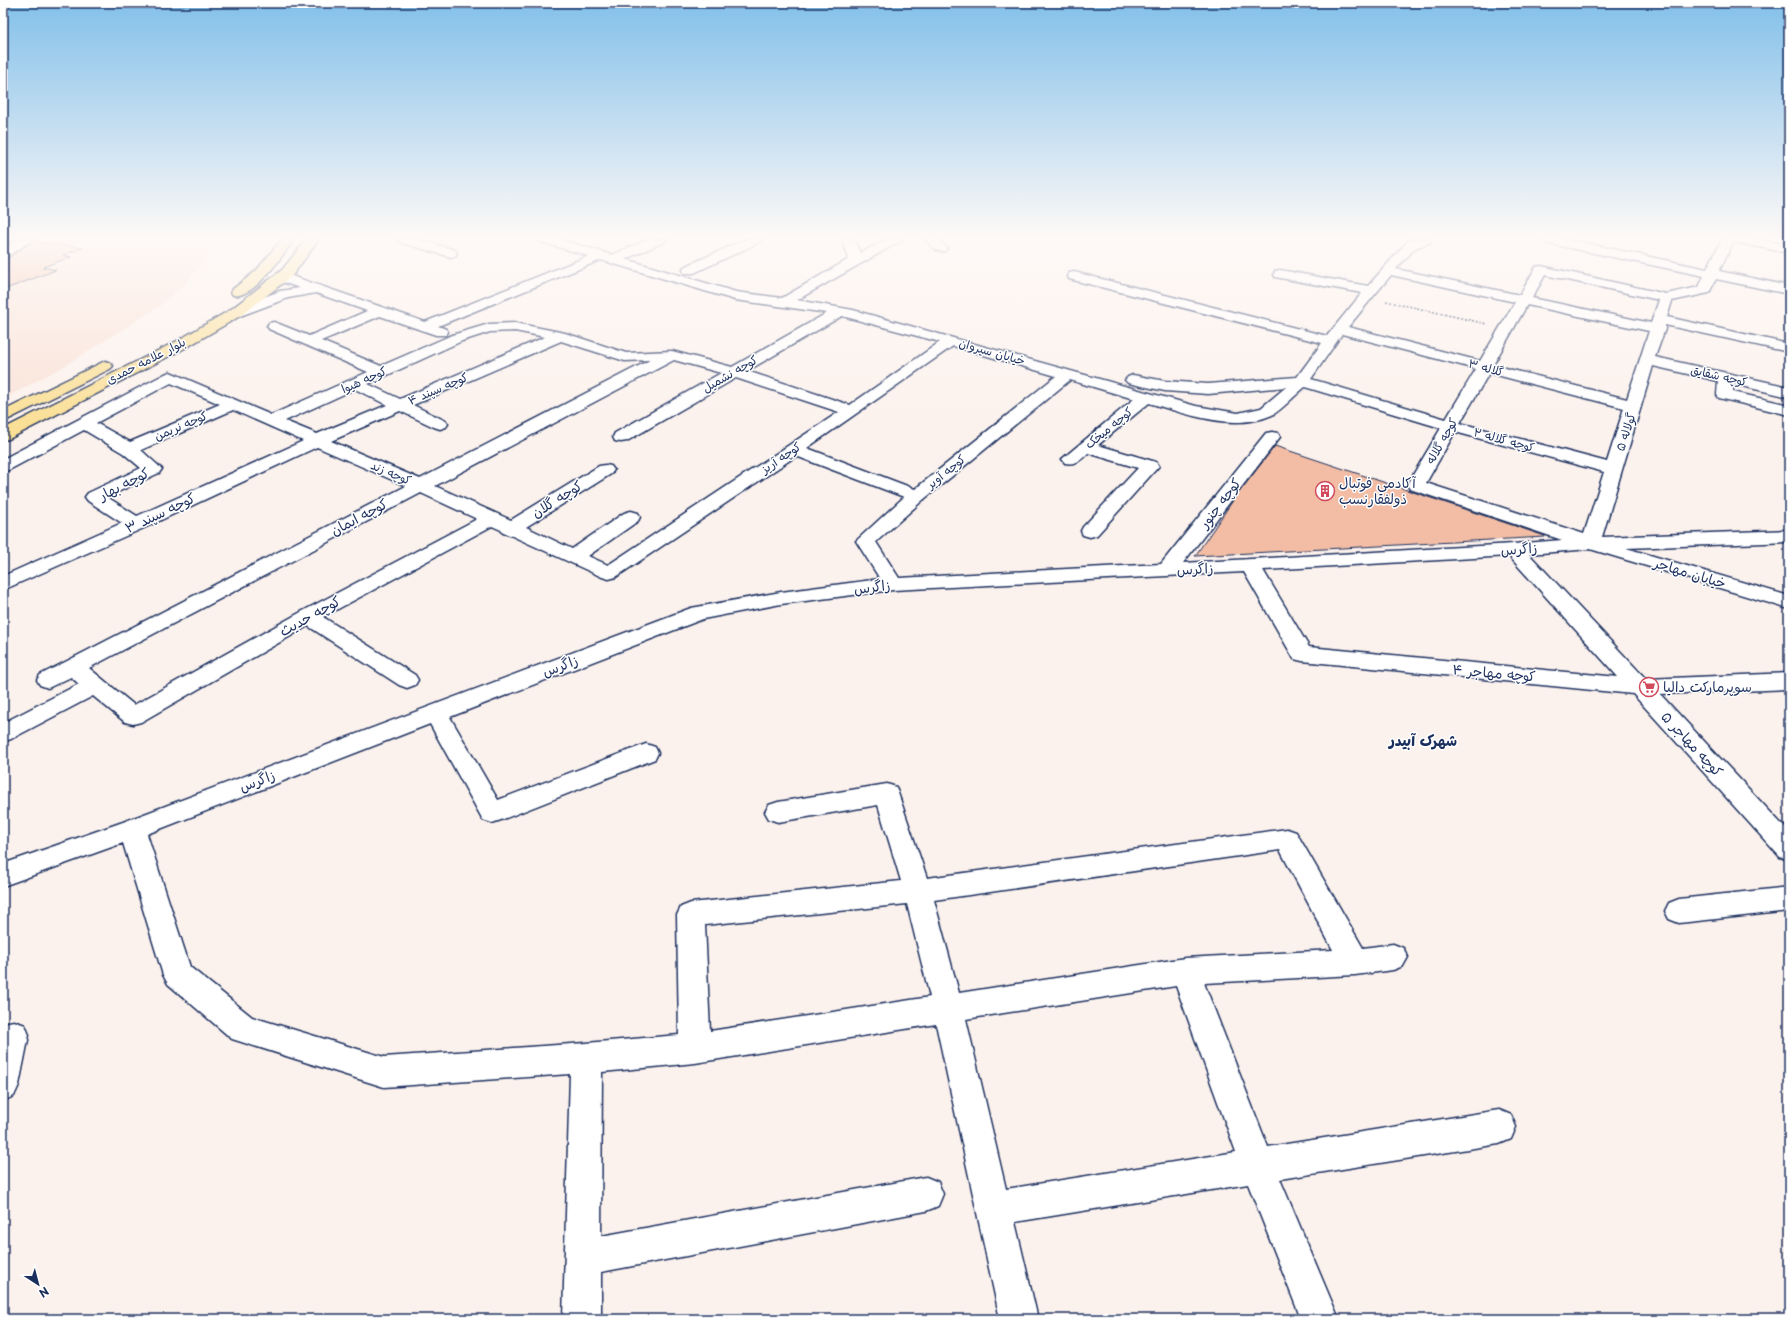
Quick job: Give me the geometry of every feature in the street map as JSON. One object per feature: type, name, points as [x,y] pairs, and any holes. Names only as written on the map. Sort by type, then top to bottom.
[{"type":"main road","name":"بلوار علامه حمدی","points":[[3,435],[182,344],[235,313],[251,301]]},
{"type":"main road","name":"بلوار علامه حمدی","points":[[154,343],[167,336]]},
{"type":"main road","name":"بلوار علامه حمدی","points":[[3,417],[120,359]]},
{"type":"main road","points":[[73,381],[97,386]]},
{"type":"street","points":[[235,313],[267,301]]},
{"type":"street","points":[[350,301],[427,326],[457,338]]},
{"type":"street","points":[[427,326],[494,301]]},
{"type":"street","name":"خیابان سیروان","points":[[773,301],[839,312],[951,341],[1194,411],[1238,418],[1266,411],[1302,381],[1335,335],[1363,301]]},
{"type":"street","name":"گلاله ۳","points":[[1183,301],[1484,367],[1634,406]]},
{"type":"street","name":"کوچه گلاله","points":[[1523,301],[1416,485],[1590,544]]},
{"type":"street","points":[[1527,301],[1789,348]]},
{"type":"street","name":"گولاله ۵","points":[[1590,544],[1634,406],[1665,301]]},
{"type":"street","points":[[308,341],[380,311]]},
{"type":"street","name":"کوچه نشمیل","points":[[621,437],[839,312]]},
{"type":"street","points":[[274,326],[381,372]]},
{"type":"street","name":"کوچه هیوا","points":[[271,421],[457,338],[489,328],[515,327],[560,336],[625,357],[672,356],[734,372],[852,411]]},
{"type":"street","name":"کوچه سپند ۴","points":[[316,441],[560,336]]},
{"type":"street","name":"کوچه آریز","points":[[610,573],[852,411],[951,341]]},
{"type":"street","name":"کوچه ایمان","points":[[48,680],[672,356]]},
{"type":"street","name":"کوچه شقایق","points":[[1648,360],[1789,392]]},
{"type":"street","name":"خیابان سیروان","points":[[1068,374],[1097,375],[1165,386],[1208,389],[1302,381]]},
{"type":"street","name":"کوچه آویر","points":[[893,584],[866,540],[917,496],[1068,374]]},
{"type":"street","name":"کوچه زند","points":[[84,423],[170,377],[420,486],[610,573]]},
{"type":"street","points":[[1726,378],[1725,395],[1789,410]]},
{"type":"street","name":"کوچه گلاله ۲","points":[[1302,381],[1450,425],[1614,469]]},
{"type":"street","points":[[356,384],[440,424]]},
{"type":"street","name":"کوچه میخک","points":[[1071,459],[1146,397]]},
{"type":"street","name":"کوچه نریمن","points":[[129,449],[234,404]]},
{"type":"street","points":[[3,466],[84,423],[129,449]]},
{"type":"street","name":"کوچه چنور","points":[[1167,570],[1272,436]]},
{"type":"street","name":"کوچه سپند ۳","points":[[3,584],[316,441]]},
{"type":"street","points":[[1086,446],[1150,466],[1090,532]]},
{"type":"street","name":"کوچه بهار","points":[[129,449],[153,469],[94,497],[137,524]]},
{"type":"street","points":[[794,449],[917,496]]},
{"type":"street","name":"کوچه گلان","points":[[510,528],[605,470]]},
{"type":"street","points":[[573,557],[631,517]]},
{"type":"street","name":"کوچه حدیث","points":[[94,685],[132,716],[308,616],[490,519]]},
{"type":"street","name":"زاگرس","points":[[3,875],[132,829],[698,613],[781,598],[893,584],[1167,570],[1514,550],[1590,544],[1789,536]]},
{"type":"street","name":"خیابان مهاجر","points":[[1590,544],[1789,602]]},
{"type":"street","name":"کوچه مهاجر ۵","points":[[1514,550],[1640,687],[1783,836]]},
{"type":"street","name":"کوچه مهاجر ۴","points":[[1250,565],[1302,654],[1640,687],[1789,681]]},
{"type":"street","points":[[308,616],[407,680]]},
{"type":"street","points":[[3,733],[94,685],[73,667]]},
{"type":"street","points":[[436,713],[492,813],[646,753]]},
{"type":"street","points":[[778,812],[887,794],[918,891],[948,1008],[1019,1319]]},
{"type":"street","points":[[132,829],[178,975],[242,1029],[384,1072],[586,1058],[695,1048],[1185,971],[1355,962],[1393,956]]},
{"type":"street","points":[[695,1048],[691,915],[918,891],[1287,839],[1355,962]]},
{"type":"street","points":[[1679,911],[1789,899]]},
{"type":"street","points":[[1185,971],[1258,1166],[1320,1319]]},
{"type":"street","points":[[3,1038],[14,1035],[3,1085]]},
{"type":"street","points":[[582,1319],[586,1058]]},
{"type":"street","points":[[994,1208],[1499,1127]]},
{"type":"street","points":[[583,1257],[926,1194]]},
{"type":"path","points":[[1395,301],[1507,329]]},
{"type":"shaded area","points":[[3,301],[165,301],[158,307],[66,365],[3,399]]},
{"type":"building","name":"آکادمی فوتبال ذولفقارنسب","points":[[1275,446],[1545,537],[1195,556],[1234,499]]},
{"type":"place","name":"آکادمی فوتبال ذولفقارنسب","points":[[1325,491]]},
{"type":"place","name":"سوپرمارکت دالیا","points":[[1649,687]]},
{"type":"district","name":"شهرک آبیدر","points":[[1423,741]]}]
